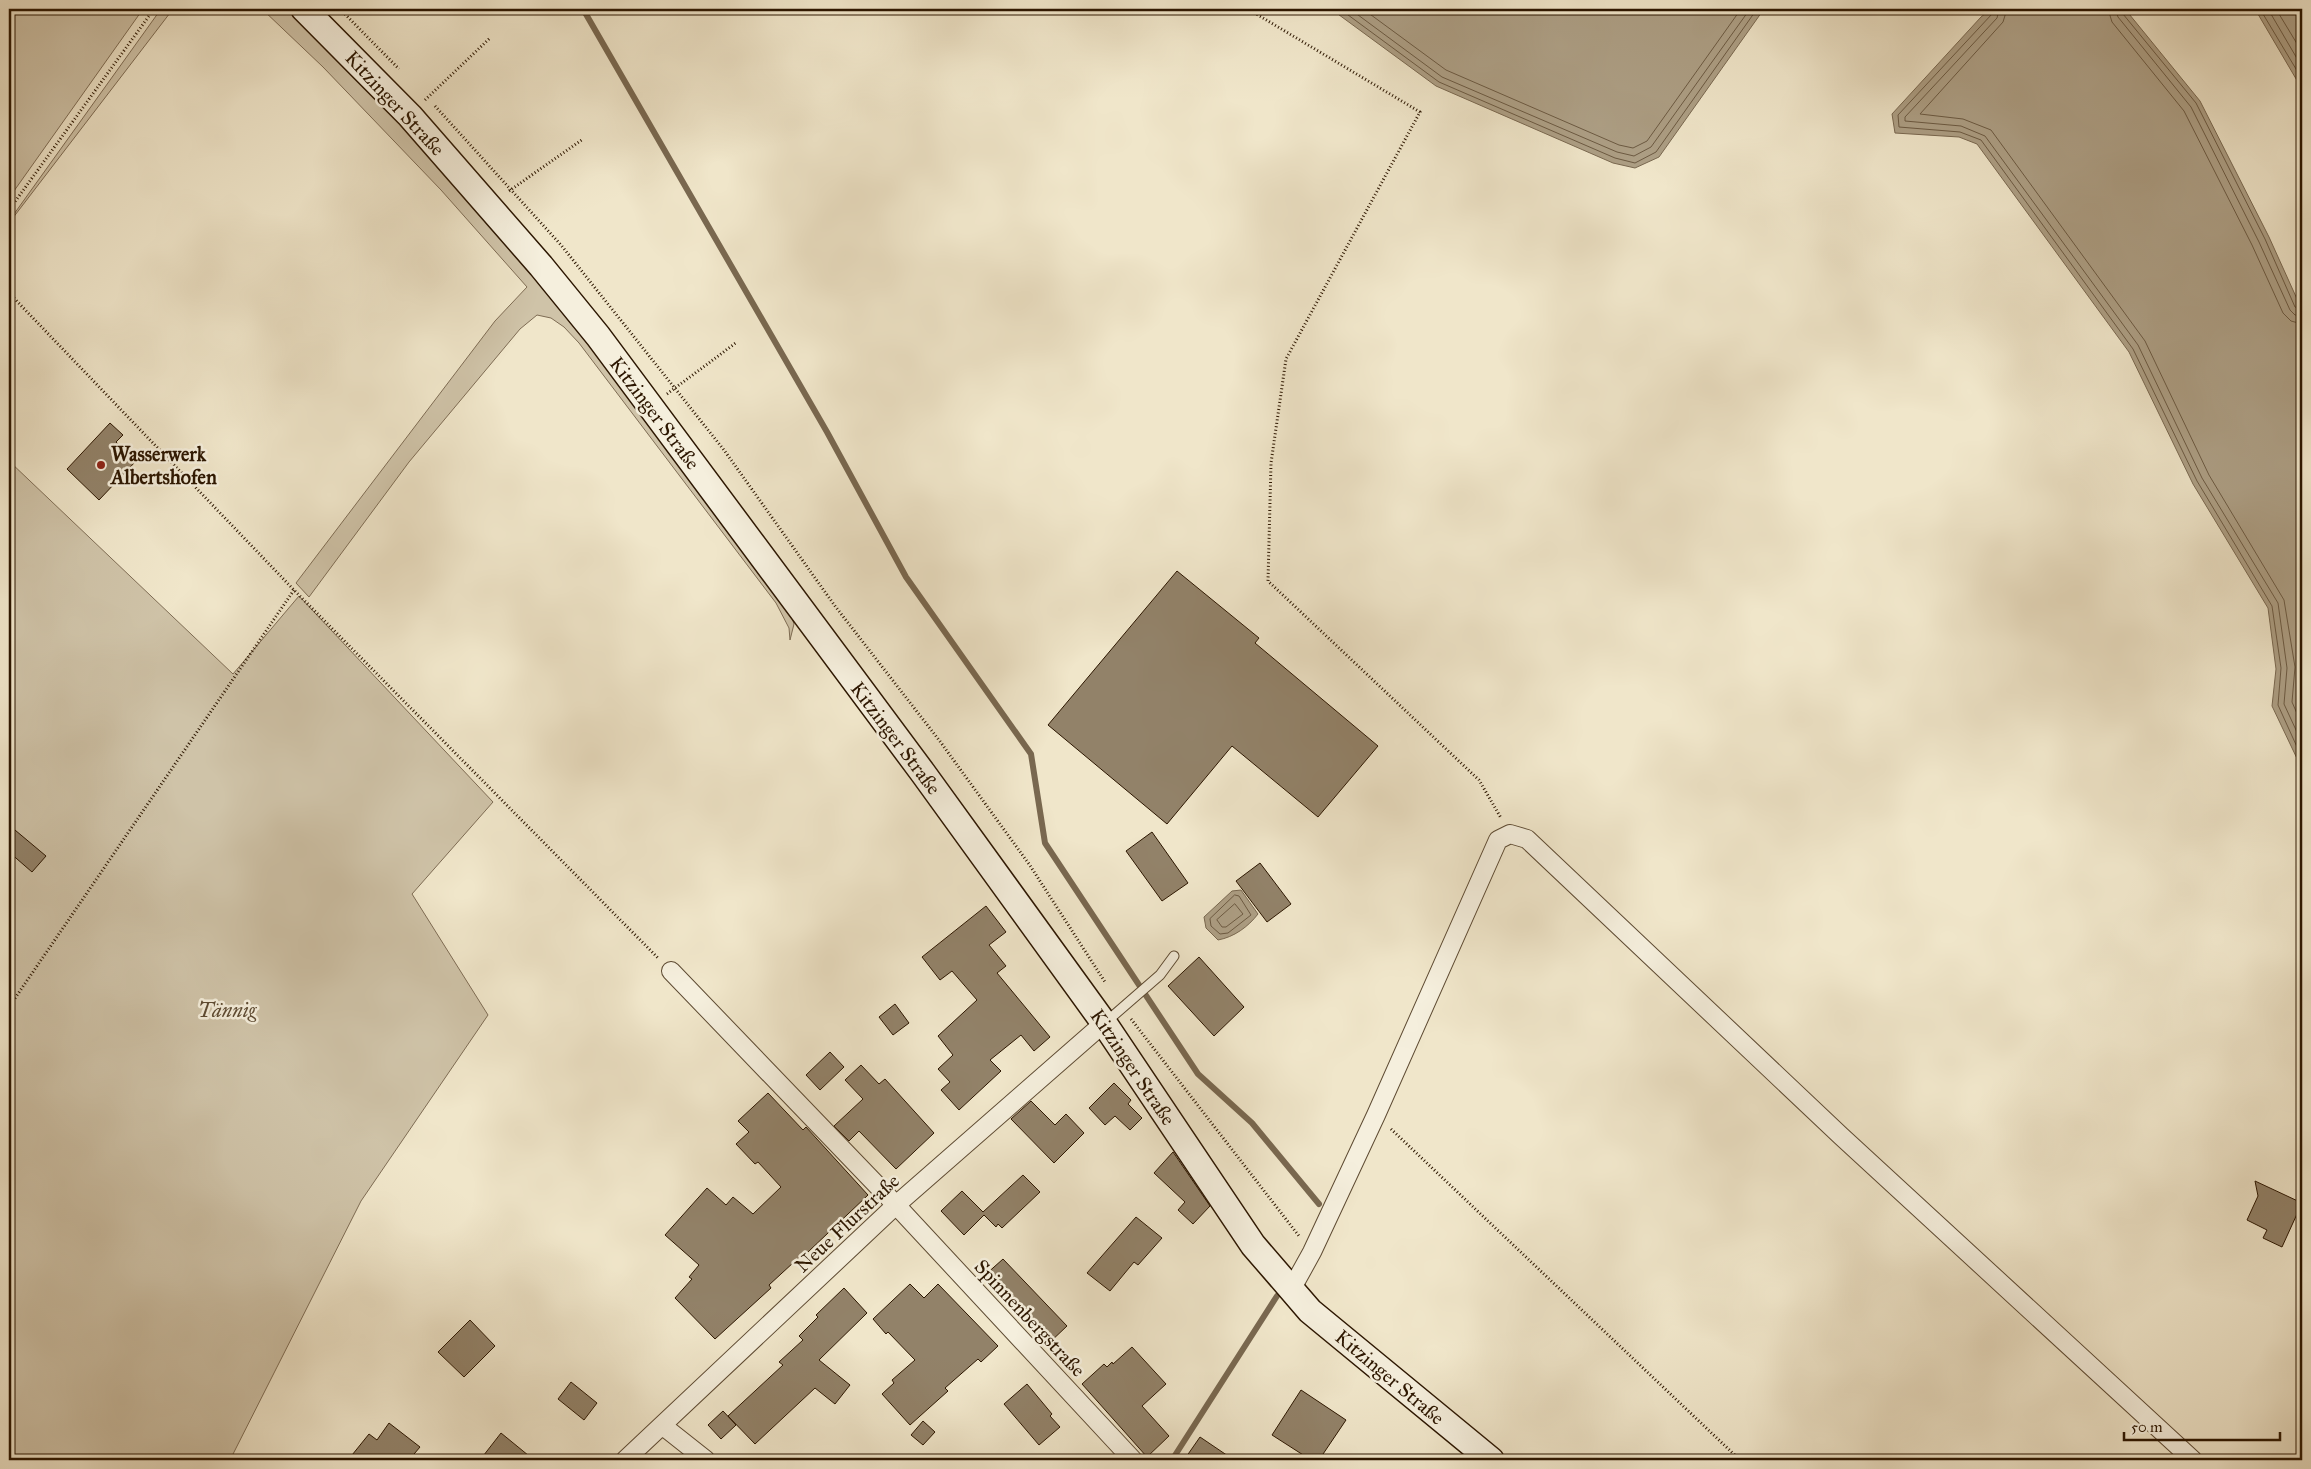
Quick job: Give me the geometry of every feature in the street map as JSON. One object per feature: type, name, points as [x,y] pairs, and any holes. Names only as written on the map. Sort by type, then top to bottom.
[{"type":"street","name":"Kitzinger Straße","points":[[304,9],[410,116],[598,336],[923,773],[1113,1015],[1253,1245],[1310,1311],[1491,1460]]},
{"type":"street","points":[[1291,1290],[1312,1252],[1376,1115],[1498,840],[1510,834],[1527,839],[1841,1136],[2193,1460]]},
{"type":"street","name":"Spinnenbergstraße","points":[[671,971],[896,1205],[1133,1460]]},
{"type":"street","name":"Neue Flurstraße","points":[[625,1460],[896,1205],[1113,1015]]},
{"type":"street","points":[[663,1426],[706,1460]]},
{"type":"lane","points":[[1113,1015],[1160,975],[1174,956]]},
{"type":"path","points":[[9,210],[154,9]]},
{"type":"path","points":[[1248,9],[1420,112],[1286,359],[1271,463],[1268,582],[1479,780],[1510,834]]},
{"type":"path","points":[[410,116],[426,98],[490,38]]},
{"type":"path","points":[[492,210],[510,189],[583,140]]},
{"type":"path","points":[[9,293],[294,590],[671,971]]},
{"type":"path","points":[[651,406],[737,342]]},
{"type":"path","points":[[9,1007],[294,590]]},
{"type":"path","points":[[1376,1115],[1740,1460]]},
{"type":"green space","points":[[9,9],[143,9],[9,198]]},
{"type":"green space","points":[[161,9],[173,9],[9,223],[9,221]]},
{"type":"green space","points":[[262,9],[288,9],[405,126],[584,330],[789,609],[794,624],[790,640],[789,628],[776,603],[579,343],[564,327],[551,318],[537,315],[520,329],[409,462],[309,597],[296,583],[495,321],[527,287],[441,190],[323,67]]},
{"type":"green space","name":"Tännig","points":[[9,461],[233,674],[299,596],[493,802],[412,894],[488,1015],[361,1201],[230,1460],[9,1460]]},
{"type":"water","points":[[1331,9],[1764,9],[1659,157],[1635,168],[1613,163],[1436,86]]},
{"type":"water","points":[[1991,9],[2125,9],[2200,101],[2269,237],[2302,310],[2302,769],[2272,706],[2276,669],[2268,608],[2193,484],[2129,352],[1977,144],[1959,137],[1895,133],[1892,114],[1981,17]]},
{"type":"water","points":[[2255,9],[2302,9],[2302,89]]},
{"type":"water","points":[[1241,890],[1258,914],[1240,931],[1218,940],[1206,928],[1204,917],[1232,891]]},
{"type":"building","name":"Wasserwerk Albertshofen","points":[[110,423],[123,435],[116,442],[136,461],[99,500],[67,469]]},
{"type":"building","points":[[1177,571],[1259,638],[1255,643],[1378,746],[1318,817],[1232,746],[1167,824],[1048,725]]},
{"type":"building","points":[[9,825],[46,856],[32,872],[9,852]]},
{"type":"building","points":[[1152,832],[1188,883],[1162,901],[1126,851]]},
{"type":"building","points":[[1260,863],[1291,904],[1267,922],[1236,881]]},
{"type":"building","points":[[986,906],[1006,932],[989,945],[1006,966],[997,973],[1050,1037],[1034,1051],[1021,1035],[990,1060],[1001,1071],[959,1110],[941,1090],[950,1082],[938,1069],[953,1055],[938,1036],[977,1000],[952,971],[940,980],[922,957]]},
{"type":"building","points":[[1199,957],[1244,1007],[1214,1036],[1168,986]]},
{"type":"building","points":[[895,1004],[909,1023],[893,1035],[879,1017]]},
{"type":"building","points":[[830,1052],[844,1067],[820,1090],[806,1075]]},
{"type":"building","points":[[861,1065],[879,1084],[885,1079],[934,1133],[896,1169],[859,1131],[849,1141],[834,1126],[863,1099],[845,1080]]},
{"type":"building","points":[[1114,1083],[1131,1100],[1128,1104],[1142,1118],[1130,1130],[1115,1116],[1105,1125],[1089,1108]]},
{"type":"building","points":[[768,1093],[803,1130],[806,1127],[868,1195],[808,1252],[806,1251],[769,1285],[771,1288],[715,1339],[675,1298],[692,1279],[689,1277],[699,1265],[665,1235],[707,1188],[726,1205],[733,1197],[753,1214],[781,1187],[758,1162],[755,1164],[736,1144],[749,1132],[738,1121]]},
{"type":"building","points":[[1031,1101],[1055,1125],[1066,1114],[1084,1133],[1054,1163],[1011,1119]]},
{"type":"building","points":[[1173,1152],[1210,1206],[1193,1224],[1178,1210],[1185,1202],[1154,1173]]},
{"type":"building","points":[[1023,1175],[1040,1192],[1002,1228],[998,1224],[996,1227],[984,1215],[964,1235],[941,1211],[962,1191],[983,1212]]},
{"type":"building","points":[[2255,1181],[2302,1203],[2282,1247],[2263,1238],[2267,1230],[2247,1220],[2258,1196]]},
{"type":"building","points":[[1136,1217],[1162,1238],[1138,1265],[1134,1262],[1110,1291],[1087,1273]]},
{"type":"building","points":[[1003,1259],[1067,1326],[1048,1344],[984,1276]]},
{"type":"building","points":[[910,1284],[924,1298],[938,1284],[998,1346],[981,1362],[978,1359],[945,1388],[948,1391],[910,1425],[882,1394],[894,1383],[892,1380],[915,1360],[888,1332],[886,1334],[873,1319]]},
{"type":"building","points":[[844,1288],[867,1313],[819,1360],[850,1385],[835,1404],[815,1388],[755,1444],[728,1416],[783,1365],[779,1362],[803,1340],[799,1336],[818,1317],[816,1315]]},
{"type":"building","points":[[470,1320],[495,1346],[464,1377],[438,1352]]},
{"type":"building","points":[[1132,1347],[1166,1384],[1142,1406],[1169,1436],[1147,1457],[1082,1384],[1104,1364],[1107,1367],[1112,1362],[1113,1364]]},
{"type":"building","points":[[571,1382],[597,1403],[584,1420],[558,1399]]},
{"type":"building","points":[[1027,1384],[1052,1414],[1050,1416],[1060,1427],[1039,1445],[1004,1404]]},
{"type":"building","points":[[1301,1390],[1346,1420],[1319,1460],[1311,1460],[1272,1435]]},
{"type":"building","points":[[723,1411],[736,1425],[721,1439],[708,1425]]},
{"type":"building","points":[[923,1421],[935,1432],[923,1445],[911,1435]]},
{"type":"building","points":[[389,1423],[420,1447],[409,1460],[348,1460],[369,1434],[377,1440]]},
{"type":"building","points":[[501,1433],[534,1460],[480,1460]]},
{"type":"building","points":[[1200,1437],[1234,1460],[1184,1460]]},
{"type":"waterway","points":[[583,9],[827,432],[906,577],[1031,754],[1045,843],[1198,1074],[1252,1123],[1319,1204]]},
{"type":"waterway","points":[[1172,1460],[1277,1296]]},
{"type":"place","name":"Wasserwerk Albertshofen","points":[[101,465]]}]
